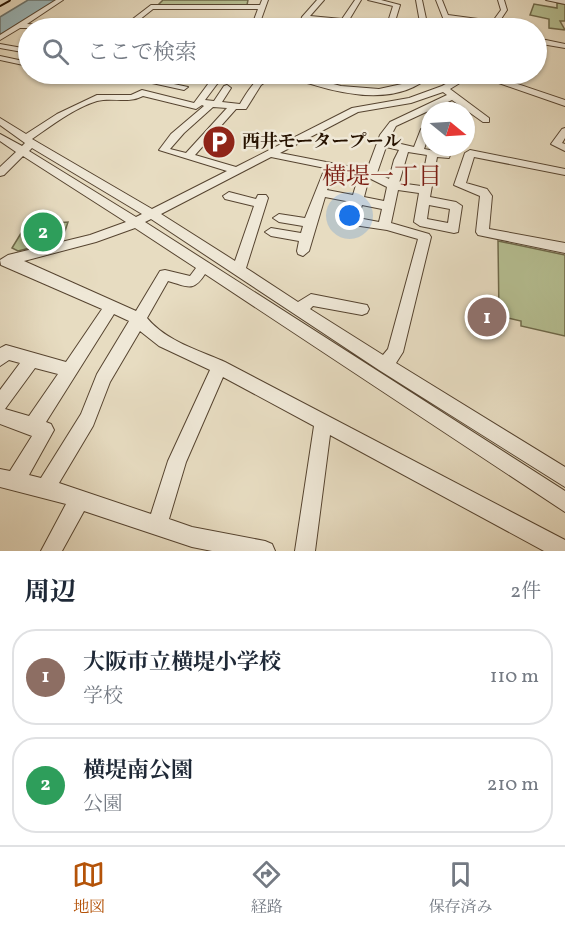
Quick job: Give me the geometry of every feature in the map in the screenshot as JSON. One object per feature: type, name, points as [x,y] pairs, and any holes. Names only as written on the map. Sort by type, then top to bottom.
[{"type":"main road","points":[[0,3],[5,0]]},
{"type":"street","points":[[32,18],[60,0]]},
{"type":"street","points":[[305,17],[321,0]]},
{"type":"street","points":[[348,18],[357,0]]},
{"type":"street","points":[[370,0],[399,4]]},
{"type":"street","points":[[439,0],[446,17],[451,18]]},
{"type":"street","points":[[499,18],[504,10],[501,0]]},
{"type":"street","points":[[549,0],[565,2]]},
{"type":"street","points":[[137,18],[151,7],[264,4]]},
{"type":"street","points":[[305,17],[310,18]]},
{"type":"street","points":[[0,38],[18,27]]},
{"type":"street","points":[[547,43],[565,46]]},
{"type":"street","points":[[0,46],[18,49]]},
{"type":"street","points":[[0,58],[18,62]]},
{"type":"street","points":[[114,98],[117,93],[115,84]]},
{"type":"street","points":[[0,173],[25,143],[60,116],[98,98],[133,98],[151,84]]},
{"type":"street","points":[[165,84],[184,87]]},
{"type":"street","points":[[142,93],[196,106],[215,84]]},
{"type":"street","points":[[200,100],[243,107],[257,84]]},
{"type":"street","points":[[317,84],[363,92],[410,84]]},
{"type":"street","points":[[438,102],[457,84]]},
{"type":"street","points":[[515,84],[565,103]]},
{"type":"street","points":[[227,88],[198,118],[176,132],[164,150],[239,171]]},
{"type":"street","points":[[4,261],[92,239],[137,223],[355,110],[449,92],[486,120]]},
{"type":"street","points":[[413,99],[421,104]]},
{"type":"street","points":[[188,157],[234,106]]},
{"type":"street","points":[[385,365],[394,352],[425,237],[384,225],[384,227],[351,221],[368,174],[393,124],[421,113]]},
{"type":"street","points":[[193,120],[216,126]]},
{"type":"street","points":[[0,121],[25,143],[137,223],[204,266],[402,385],[565,478]]},
{"type":"street","points":[[0,129],[153,215],[385,365],[402,385],[565,502]]},
{"type":"street","points":[[565,131],[556,144],[565,148]]},
{"type":"street","points":[[0,137],[25,143]]},
{"type":"street","points":[[382,143],[421,152]]},
{"type":"street","points":[[418,151],[421,143]]},
{"type":"street","points":[[384,225],[392,184],[405,148]]},
{"type":"street","points":[[565,172],[470,153],[460,185],[483,192],[486,196],[482,232],[565,248]]},
{"type":"street","points":[[270,154],[368,174],[425,195],[432,156]]},
{"type":"street","points":[[271,232],[304,245],[331,166]]},
{"type":"street","points":[[322,193],[388,206]]},
{"type":"street","points":[[229,196],[261,201],[239,270]]},
{"type":"street","points":[[279,218],[310,223]]},
{"type":"street","points":[[4,261],[139,319],[153,333],[565,551]]},
{"type":"street","points":[[45,488],[87,420],[102,379],[165,275],[193,282],[204,266]]},
{"type":"street","points":[[299,309],[312,300],[362,309]]},
{"type":"street","points":[[32,427],[111,307]]},
{"type":"street","points":[[0,359],[6,352],[69,370]]},
{"type":"street","points":[[0,404],[32,360]]},
{"type":"street","points":[[157,527],[177,461],[219,367]]},
{"type":"street","points":[[0,416],[45,430],[7,480],[45,488],[157,527],[190,544],[265,551]]},
{"type":"street","points":[[305,551],[323,423]]},
{"type":"street","points":[[51,551],[79,500]]},
{"type":"green space","points":[[163,0],[248,0],[247,5],[158,5]]},
{"type":"green space","points":[[557,3],[565,4],[565,21],[560,21],[565,30],[549,28],[549,19],[530,15],[534,4],[557,8]]},
{"type":"green space","points":[[68,222],[62,240],[18,251],[12,248],[26,225]]},
{"type":"green space","points":[[498,241],[565,255],[565,336],[521,326],[521,321],[499,316]]},
{"type":"water","points":[[28,0],[57,0],[28,18],[18,18],[18,25],[0,36],[0,17]]},
{"type":"place","name":"西井モータープール","points":[[219,142]]},
{"type":"place","name":"横堤南公園","points":[[43,232]]},
{"type":"place","name":"大阪市立横堤小学校","points":[[487,317]]},
{"type":"district","name":"横堤一丁目","points":[[382,178]]}]
